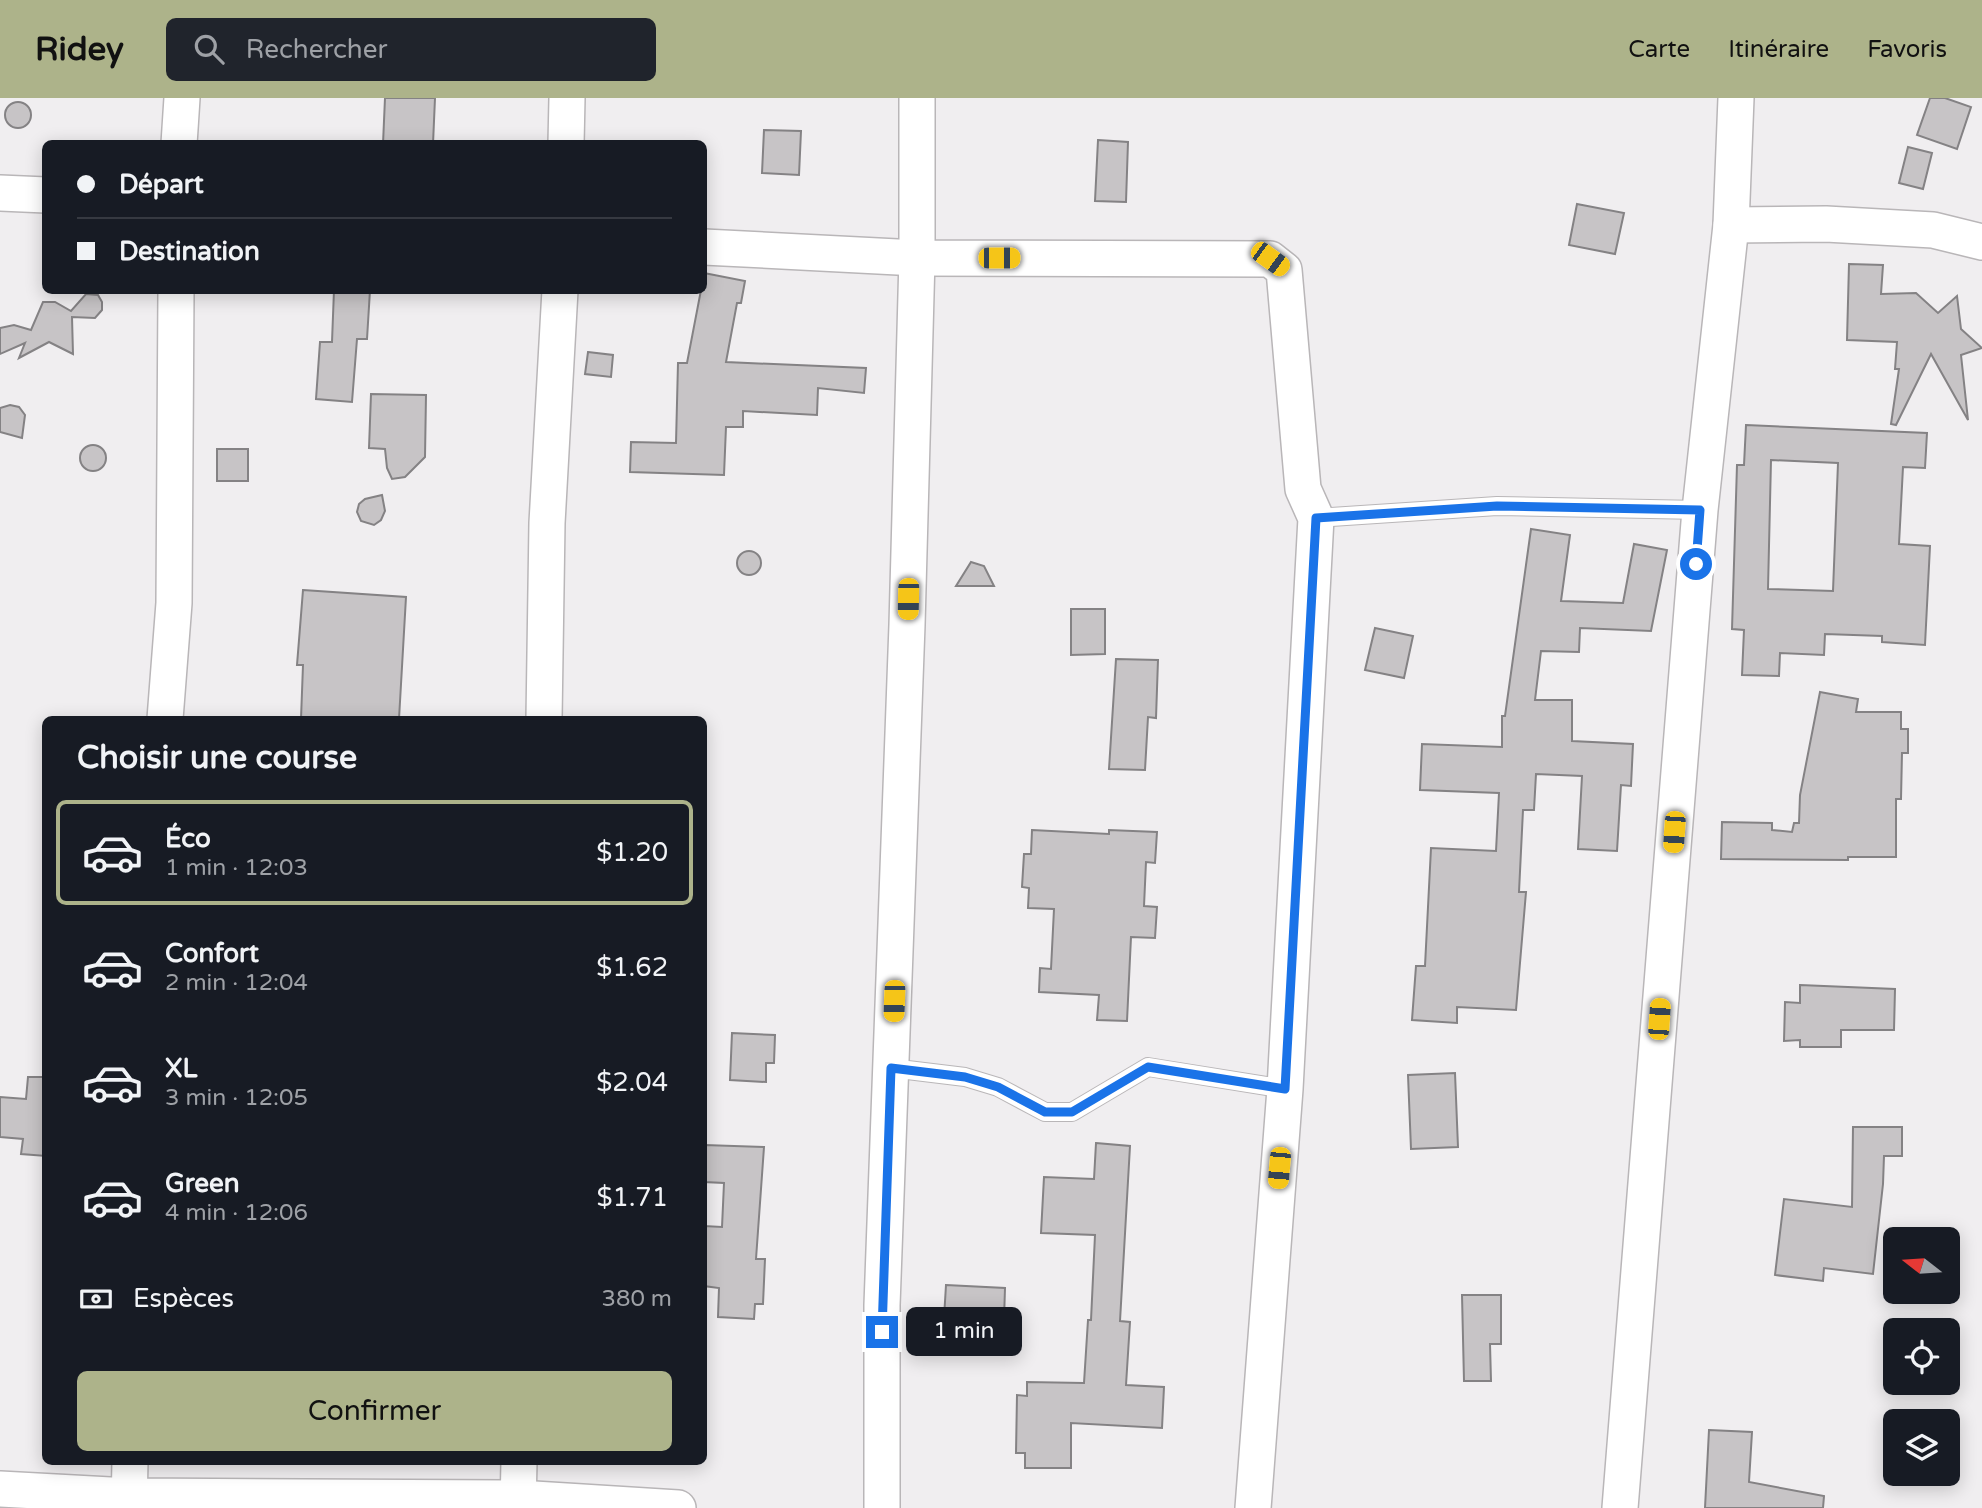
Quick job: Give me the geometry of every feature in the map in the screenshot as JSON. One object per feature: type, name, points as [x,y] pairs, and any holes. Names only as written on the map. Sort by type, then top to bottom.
[{"type":"street","points":[[179,140],[182,98]]},
{"type":"street","points":[[566,140],[567,98]]},
{"type":"street","points":[[882,1508],[882,1306],[907,639],[917,258],[918,98]]},
{"type":"street","points":[[1620,1508],[1700,510],[1731,226],[1736,98]]},
{"type":"street","points":[[0,193],[42,195]]},
{"type":"street","points":[[1731,226],[1826,225],[1933,230],[1982,242]]},
{"type":"street","points":[[707,247],[917,258],[1270,259],[1284,270],[1303,489],[1316,518],[1285,1089],[1254,1508]]},
{"type":"street","points":[[164,716],[174,603],[176,294]]},
{"type":"street","points":[[544,716],[547,523],[560,294]]},
{"type":"street","points":[[129,1502],[130,1465]]},
{"type":"street","points":[[518,1503],[519,1465]]},
{"type":"street","points":[[0,1489],[129,1502],[518,1503],[678,1508]]},
{"type":"lane","points":[[1316,518],[1497,506],[1700,510]]},
{"type":"lane","points":[[891,1068],[965,1077],[998,1087],[1045,1112],[1072,1112],[1148,1067],[1285,1089]]},
{"type":"building","points":[[385,98],[435,98],[433,140],[383,140]]},
{"type":"building","points":[[1930,98],[1945,98],[1971,107],[1957,149],[1917,135]]},
{"type":"building","points":[[18,102],[27,106],[31,115],[27,124],[18,128],[9,124],[5,115],[9,106]]},
{"type":"building","points":[[764,130],[801,131],[799,175],[762,173]]},
{"type":"building","points":[[1098,140],[1128,142],[1126,202],[1095,201]]},
{"type":"building","points":[[1908,147],[1932,153],[1923,189],[1899,183]]},
{"type":"building","points":[[1577,204],[1624,213],[1615,254],[1569,245]]},
{"type":"building","points":[[1849,264],[1883,265],[1881,294],[1916,293],[1938,313],[1957,296],[1961,329],[1982,348],[1961,355],[1968,420],[1931,354],[1896,425],[1891,424],[1899,369],[1895,369],[1897,342],[1847,340]]},
{"type":"building","points":[[707,274],[745,281],[741,303],[737,303],[726,362],[866,368],[864,393],[818,388],[817,415],[743,411],[743,427],[726,427],[724,475],[630,472],[631,442],[676,443],[678,363],[687,363],[700,294],[707,294]]},
{"type":"building","points":[[86,294],[98,295],[102,310],[95,318],[72,317],[73,354],[49,342],[19,358],[25,343],[0,354],[0,328],[14,325],[31,330],[43,302],[55,302],[71,311]]},
{"type":"building","points":[[334,294],[370,294],[367,339],[357,339],[352,402],[316,399],[320,342],[332,342]]},
{"type":"building","points":[[588,352],[613,355],[611,377],[585,374]]},
{"type":"building","points":[[371,394],[426,395],[425,457],[405,477],[392,479],[387,468],[385,449],[369,448]]},
{"type":"building","points":[[10,405],[19,407],[25,415],[22,438],[0,432],[0,408]]},
{"type":"building","points":[[1746,425],[1927,433],[1925,468],[1903,467],[1899,544],[1930,546],[1925,645],[1882,642],[1882,636],[1825,634],[1824,655],[1780,653],[1779,676],[1742,675],[1744,630],[1732,629],[1737,465],[1744,465]],"holes":[[[1771,460],[1838,463],[1833,591],[1768,589]]]},
{"type":"building","points":[[93,445],[102,449],[106,458],[102,467],[93,471],[84,467],[80,458],[84,449]]},
{"type":"building","points":[[217,449],[248,449],[248,481],[217,481]]},
{"type":"building","points":[[382,495],[385,511],[381,520],[374,525],[361,521],[357,512],[359,504],[365,499]]},
{"type":"building","points":[[1531,529],[1570,535],[1561,601],[1623,603],[1634,544],[1667,550],[1651,631],[1580,628],[1579,652],[1541,651],[1535,700],[1572,700],[1572,741],[1633,744],[1631,786],[1621,785],[1617,851],[1578,849],[1582,776],[1536,774],[1534,810],[1523,810],[1519,892],[1526,892],[1516,1010],[1457,1007],[1457,1023],[1412,1020],[1416,966],[1425,966],[1431,848],[1496,851],[1499,793],[1420,790],[1422,744],[1502,747],[1502,716],[1505,716]]},
{"type":"building","points":[[749,551],[758,554],[761,563],[758,572],[749,575],[740,572],[737,563],[740,554]]},
{"type":"building","points":[[971,562],[984,566],[994,586],[956,586]]},
{"type":"building","points":[[303,590],[406,597],[399,716],[301,716],[303,665],[297,665]]},
{"type":"building","points":[[1071,609],[1105,609],[1105,654],[1071,655]]},
{"type":"building","points":[[1375,628],[1413,636],[1404,678],[1365,670]]},
{"type":"building","points":[[1116,659],[1158,660],[1156,718],[1148,717],[1145,770],[1109,769]]},
{"type":"building","points":[[1820,692],[1858,699],[1856,712],[1901,712],[1901,729],[1908,729],[1908,753],[1902,753],[1901,799],[1896,799],[1896,857],[1848,857],[1848,860],[1721,859],[1722,822],[1772,823],[1772,830],[1792,832],[1794,823],[1799,823],[1800,795]]},
{"type":"building","points":[[1032,830],[1109,834],[1109,830],[1157,832],[1155,863],[1146,862],[1144,906],[1157,907],[1155,938],[1131,937],[1127,1021],[1097,1020],[1099,995],[1039,992],[1040,968],[1051,969],[1054,909],[1028,908],[1029,888],[1022,887],[1024,854],[1031,854]]},
{"type":"building","points":[[1800,985],[1895,989],[1894,1030],[1841,1030],[1841,1047],[1800,1047],[1800,1040],[1784,1041],[1785,1002],[1800,1003]]},
{"type":"building","points":[[732,1033],[775,1035],[774,1063],[766,1063],[766,1082],[730,1080]]},
{"type":"building","points":[[1455,1073],[1458,1147],[1411,1149],[1408,1075]]},
{"type":"building","points":[[28,1077],[42,1077],[42,1156],[21,1154],[23,1139],[0,1137],[0,1097],[26,1099]]},
{"type":"building","points":[[1853,1127],[1902,1127],[1902,1156],[1884,1156],[1873,1274],[1824,1268],[1823,1281],[1775,1275],[1784,1199],[1852,1207]]},
{"type":"building","points":[[1096,1143],[1130,1146],[1120,1321],[1130,1322],[1126,1385],[1164,1387],[1162,1428],[1071,1423],[1071,1468],[1025,1468],[1025,1453],[1016,1453],[1017,1395],[1027,1396],[1027,1382],[1084,1383],[1088,1320],[1091,1320],[1095,1235],[1041,1233],[1044,1177],[1094,1179]]},
{"type":"building","points":[[707,1145],[764,1147],[756,1259],[765,1259],[763,1304],[755,1304],[754,1319],[718,1317],[719,1288],[707,1286],[707,1226],[722,1227],[724,1183],[707,1182]]},
{"type":"building","points":[[946,1285],[1005,1288],[1004,1320],[944,1318]]},
{"type":"building","points":[[1462,1295],[1501,1295],[1501,1344],[1490,1344],[1491,1381],[1464,1381]]},
{"type":"building","points":[[1709,1430],[1752,1432],[1749,1482],[1824,1496],[1823,1508],[1705,1508]]},
{"type":"route","points":[[882,1332],[891,1068],[965,1077],[998,1087],[1045,1112],[1072,1112],[1148,1067],[1285,1089],[1316,518],[1497,506],[1700,510],[1696,564]]}]
